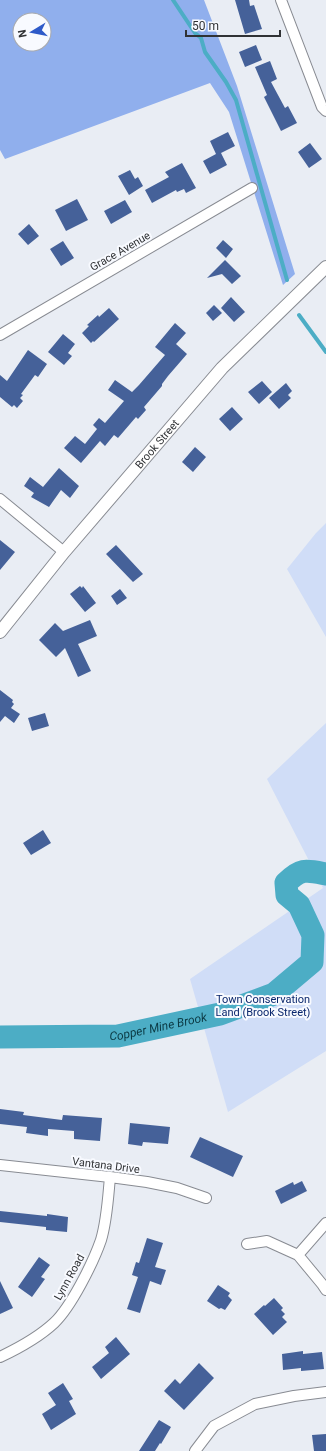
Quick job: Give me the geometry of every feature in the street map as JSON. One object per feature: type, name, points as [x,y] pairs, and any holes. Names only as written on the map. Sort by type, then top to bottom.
[{"type":"street","points":[[281,0],[322,107],[326,111]]},
{"type":"street","name":"Grace Avenue","points":[[0,335],[252,188]]},
{"type":"street","name":"Brook Street","points":[[0,632],[64,552],[222,368],[326,267]]},
{"type":"street","points":[[0,499],[64,552]]},
{"type":"street","name":"Vantana Drive","points":[[0,1165],[110,1177],[176,1188],[206,1198]]},
{"type":"street","name":"Lynn Road","points":[[0,1357],[22,1346],[55,1322],[73,1298],[88,1271],[101,1240],[108,1201],[110,1177]]},
{"type":"street","points":[[298,1255],[326,1222]]},
{"type":"street","points":[[247,1244],[267,1241],[298,1255],[326,1290]]},
{"type":"street","points":[[195,1451],[214,1426],[256,1404],[294,1396],[326,1392]]},
{"type":"green space","points":[[326,523],[326,637],[287,569]]},
{"type":"green space","name":"Town Conservation Land (Brook Street)","points":[[326,723],[326,1051],[228,1112],[190,979],[323,888],[267,779]]},
{"type":"shaded area","points":[[0,0],[204,0],[237,86],[295,274],[283,285],[229,112],[210,83],[5,159],[0,150]]},
{"type":"building","points":[[235,0],[249,0],[250,6],[254,5],[262,29],[245,34]]},
{"type":"building","points":[[256,45],[262,60],[245,67],[239,52]]},
{"type":"building","points":[[270,61],[277,79],[271,82],[285,108],[288,106],[297,123],[281,131],[264,97],[267,95],[255,67]]},
{"type":"building","points":[[228,132],[235,146],[221,153],[227,165],[210,174],[203,161],[216,154],[210,141]]},
{"type":"building","points":[[310,143],[322,159],[309,168],[298,152]]},
{"type":"building","points":[[182,163],[196,188],[186,193],[184,189],[177,192],[176,190],[152,203],[145,190],[169,177],[165,172]]},
{"type":"building","points":[[130,170],[135,179],[138,177],[143,186],[129,195],[118,176]]},
{"type":"building","points":[[77,199],[88,220],[66,231],[55,210]]},
{"type":"building","points":[[125,200],[132,212],[111,224],[104,211]]},
{"type":"building","points":[[29,224],[39,236],[28,245],[18,234]]},
{"type":"building","points":[[223,240],[233,249],[226,258],[216,248]]},
{"type":"building","points":[[63,241],[74,258],[61,266],[50,249]]},
{"type":"building","points":[[225,260],[241,276],[232,284],[222,274],[207,278]]},
{"type":"building","points":[[231,297],[245,312],[234,322],[221,308]]},
{"type":"building","points":[[214,305],[222,313],[213,321],[206,313]]},
{"type":"building","points":[[109,308],[119,319],[91,343],[82,333],[89,326],[87,325]]},
{"type":"building","points":[[175,323],[186,333],[176,344],[187,354],[144,407],[146,410],[138,419],[136,417],[118,438],[114,435],[105,446],[100,441],[81,463],[64,448],[75,436],[85,444],[97,429],[93,425],[99,418],[105,423],[124,401],[108,390],[115,380],[132,392],[139,385],[165,355],[155,347]]},
{"type":"building","points":[[63,334],[75,344],[68,353],[72,356],[64,365],[48,352]]},
{"type":"building","points":[[28,350],[47,364],[38,377],[35,375],[21,394],[23,395],[20,398],[23,401],[17,408],[14,405],[12,407],[0,397],[0,375],[7,381]]},
{"type":"building","points":[[262,381],[272,392],[259,404],[248,392]]},
{"type":"building","points":[[286,383],[292,391],[288,395],[291,398],[279,409],[269,398]]},
{"type":"building","points":[[232,407],[243,419],[230,431],[219,419]]},
{"type":"building","points":[[195,447],[206,457],[193,472],[182,462]]},
{"type":"building","points":[[59,468],[79,486],[70,498],[61,490],[49,507],[31,497],[34,493],[24,486],[30,477],[43,487]]},
{"type":"building","points":[[0,540],[15,552],[0,570]]},
{"type":"building","points":[[116,545],[143,574],[133,582],[106,554]]},
{"type":"building","points":[[80,586],[82,588],[83,586],[96,603],[85,612],[70,594]]},
{"type":"building","points":[[120,589],[127,598],[117,605],[111,596]]},
{"type":"building","points":[[90,620],[97,636],[78,644],[91,671],[78,677],[65,648],[56,657],[39,640],[55,623],[63,631]]},
{"type":"building","points":[[0,690],[13,700],[12,702],[14,704],[11,708],[20,714],[14,723],[5,716],[0,722]]},
{"type":"building","points":[[45,713],[49,726],[32,731],[28,718]]},
{"type":"building","points":[[43,830],[51,843],[31,855],[23,843]]},
{"type":"building","points":[[0,1109],[24,1112],[23,1115],[62,1120],[63,1115],[102,1118],[100,1141],[74,1139],[74,1131],[48,1129],[48,1136],[26,1133],[27,1127],[0,1124]]},
{"type":"building","points":[[130,1123],[170,1127],[168,1144],[143,1142],[142,1146],[128,1144]]},
{"type":"building","points":[[200,1137],[243,1156],[233,1177],[190,1157]]},
{"type":"building","points":[[302,1181],[307,1191],[281,1204],[275,1191],[293,1182],[294,1185]]},
{"type":"building","points":[[0,1211],[68,1217],[67,1232],[46,1230],[46,1227],[0,1222]]},
{"type":"building","points":[[147,1238],[163,1243],[155,1267],[166,1270],[161,1285],[150,1281],[140,1313],[127,1309],[138,1277],[132,1275],[136,1262],[139,1263]]},
{"type":"building","points":[[39,1257],[50,1265],[41,1277],[45,1279],[32,1297],[18,1287]]},
{"type":"building","points":[[0,1281],[13,1308],[0,1314]]},
{"type":"building","points":[[218,1285],[230,1293],[228,1296],[232,1300],[225,1310],[221,1308],[219,1309],[207,1301]]},
{"type":"building","points":[[274,1298],[283,1308],[281,1310],[285,1314],[282,1317],[287,1322],[273,1335],[254,1314]]},
{"type":"building","points":[[116,1337],[130,1354],[101,1379],[92,1367],[109,1353],[105,1347]]},
{"type":"building","points":[[303,1351],[303,1354],[322,1352],[324,1369],[301,1371],[301,1368],[283,1370],[282,1354]]},
{"type":"building","points":[[199,1363],[214,1378],[184,1410],[164,1391],[175,1379],[180,1384]]},
{"type":"building","points":[[63,1383],[73,1399],[69,1401],[76,1414],[51,1430],[42,1414],[56,1405],[48,1393]]},
{"type":"building","points":[[159,1420],[171,1427],[161,1444],[160,1443],[155,1451],[139,1451]]},
{"type":"building","points":[[326,1434],[326,1451],[314,1451],[312,1435]]},
{"type":"waterway","points":[[173,0],[195,33],[201,38],[205,52],[226,82],[236,100],[287,280]]},
{"type":"waterway","points":[[299,315],[326,352]]},
{"type":"waterway","name":"Copper Mine Brook","points":[[0,1037],[118,1036],[220,1014],[274,994],[312,962],[313,935],[299,905],[287,895],[286,883],[291,878],[304,871],[326,874]]}]
